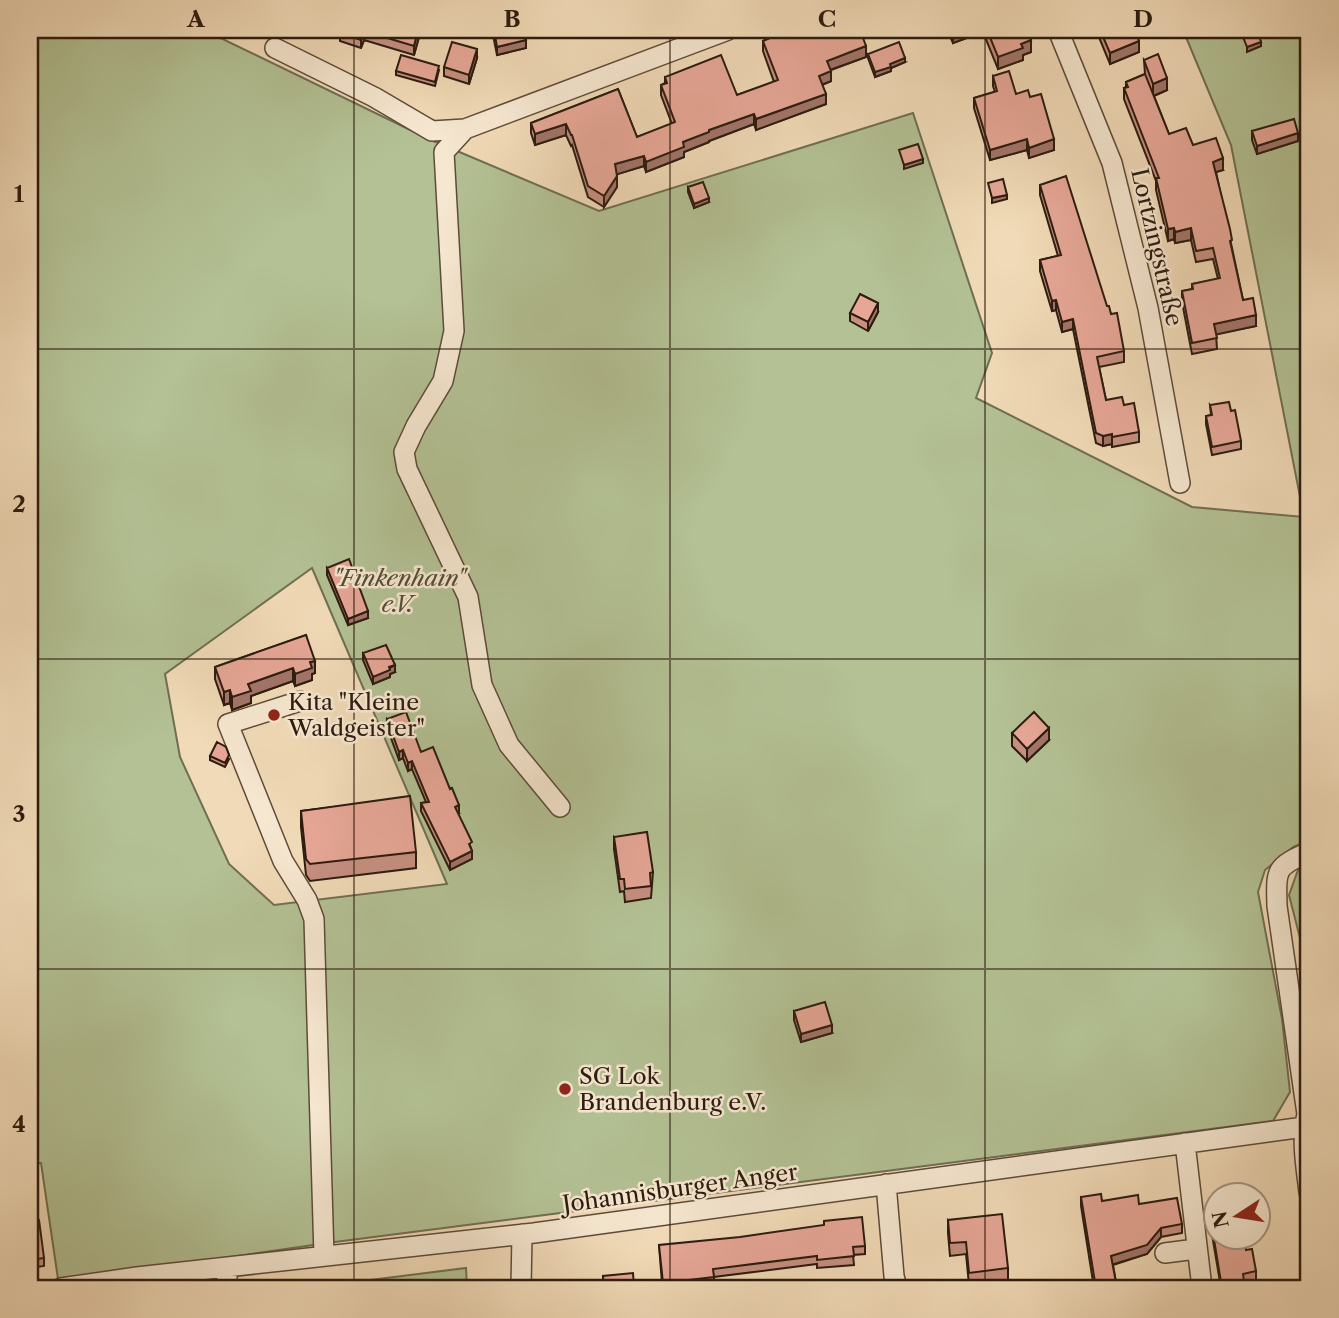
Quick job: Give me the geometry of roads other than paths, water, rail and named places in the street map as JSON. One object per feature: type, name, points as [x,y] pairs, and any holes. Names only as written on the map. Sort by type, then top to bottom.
[{"type":"street","points":[[275,48],[374,97],[432,131],[465,129],[728,30]]},
{"type":"street","name":"Lortzingstraße","points":[[1058,30],[1112,163],[1148,307],[1180,483]]},
{"type":"street","points":[[444,152],[465,129]]},
{"type":"street","points":[[432,131],[432,137],[444,152],[454,331],[443,381],[404,452],[407,469],[468,597],[482,685],[509,745],[560,807]]},
{"type":"street","points":[[300,701],[228,724],[283,861],[307,900],[314,919],[324,1256]]},
{"type":"street","points":[[1308,854],[1282,866],[1276,879],[1277,906],[1307,1114],[1304,1127],[1309,1192]]},
{"type":"street","name":"Johannisburger Anger","points":[[61,1288],[522,1234],[1304,1127]]},
{"type":"street","points":[[1185,1143],[1202,1288]]},
{"type":"street","points":[[886,1184],[897,1288]]},
{"type":"street","points":[[521,1288],[522,1234]]},
{"type":"street","points":[[1164,1253],[1196,1249]]},
{"type":"street","points":[[227,1267],[227,1288]]},
{"type":"place","name":"Kita \"Kleine Waldgeister\"","points":[[274,715]]},
{"type":"place","name":"SG Lok Brandenburg e.V.","points":[[565,1089]]},
{"type":"park label","name":"\"Finkenhain\" e.V.","points":[[398,591]]}]
